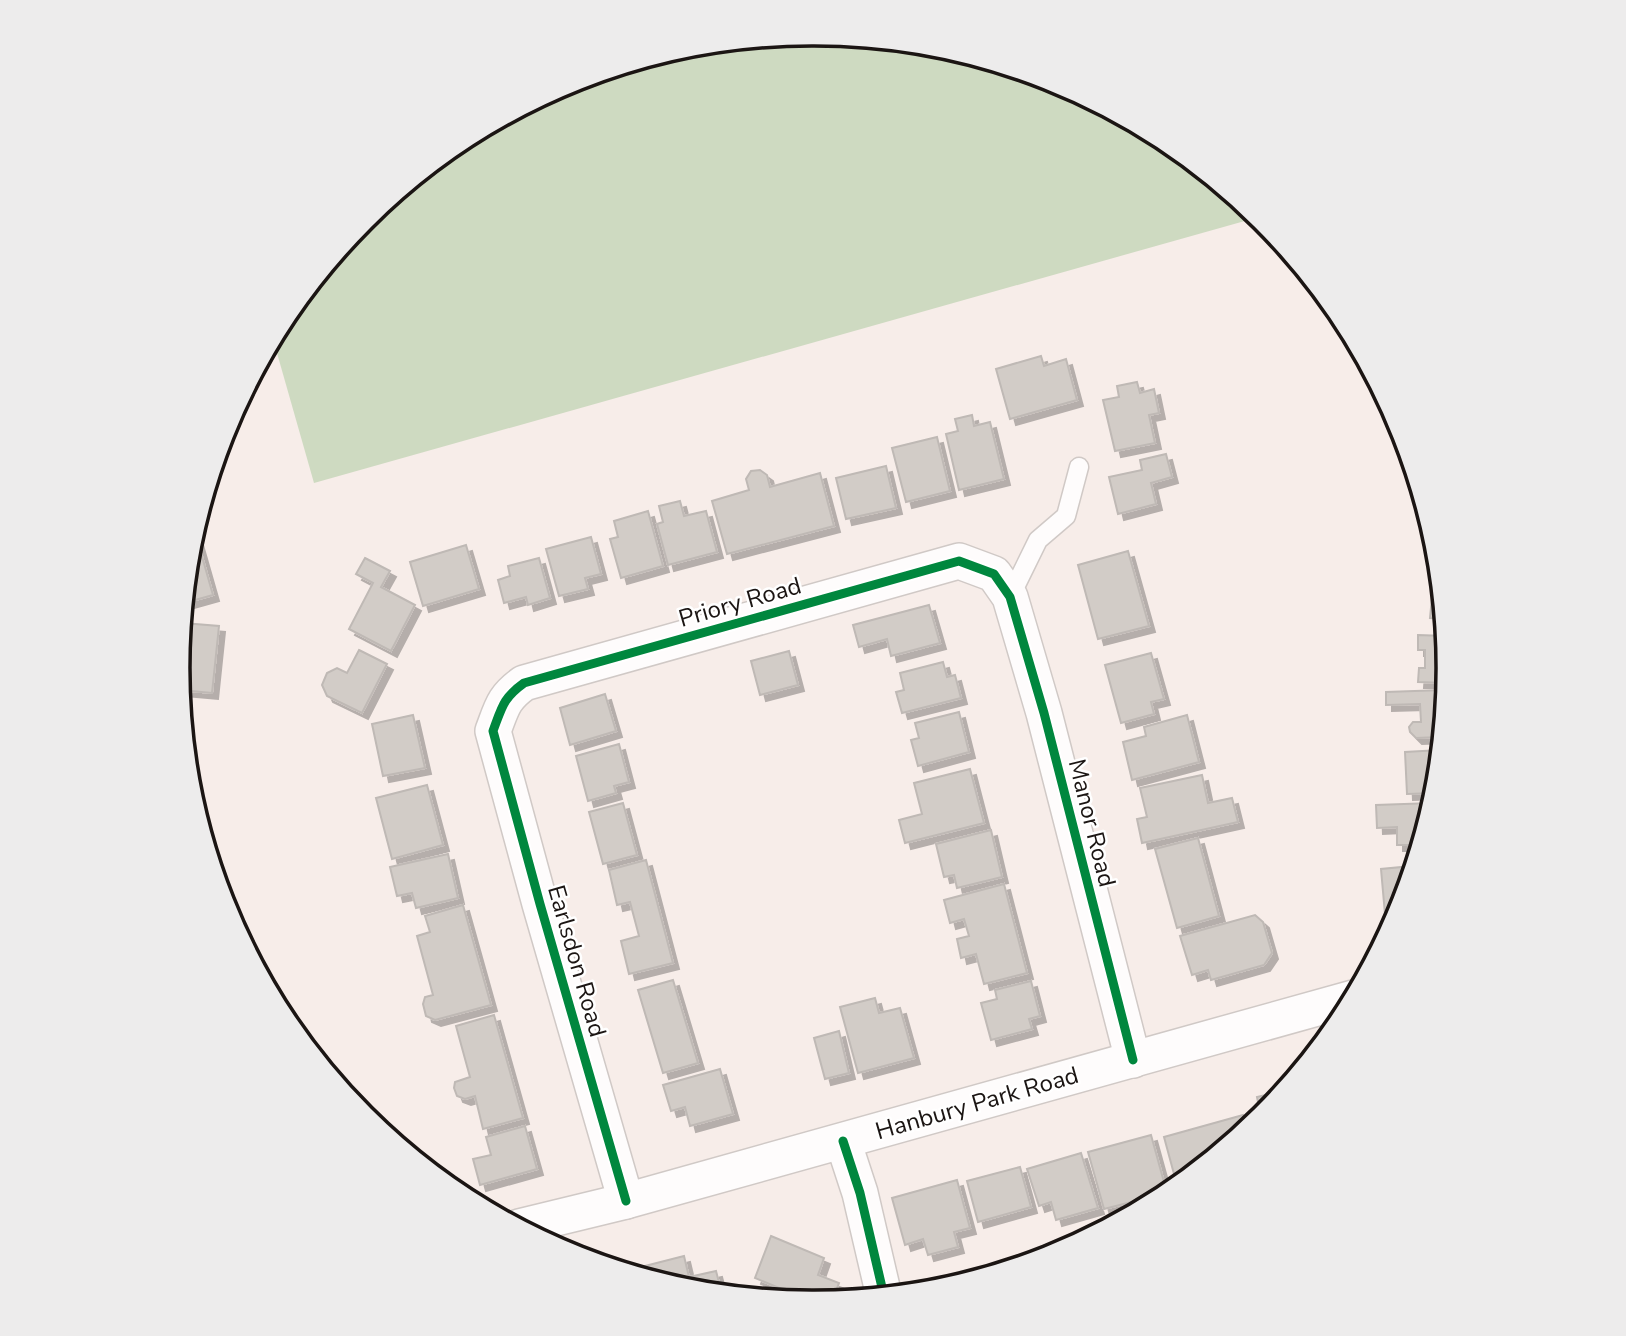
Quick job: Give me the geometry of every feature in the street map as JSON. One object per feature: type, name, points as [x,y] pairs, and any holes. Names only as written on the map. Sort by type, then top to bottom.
[{"type":"street","name":"Priory Road","points":[[494,731],[509,693],[524,683],[959,561],[994,574],[1010,597]]},
{"type":"street","name":"Manor Road","points":[[1010,597],[1044,713],[1133,1060]]},
{"type":"street","name":"Earlsdon Road","points":[[494,731],[540,904],[626,1201]]},
{"type":"street","name":"Hanbury Park Road","points":[[533,1224],[626,1201],[1338,1002]]},
{"type":"street","points":[[843,1141],[882,1286]]},
{"type":"lane","points":[[1010,597],[1038,540],[1066,516],[1079,467]]},
{"type":"green space","points":[[813,46],[894,51],[974,67],[1051,93],[1124,129],[1192,174],[1245,221],[314,483],[277,352],[319,289],[373,228],[434,174],[467,150],[538,110],[575,93],[652,67],[732,51]]},
{"type":"building","points":[[1041,356],[1044,366],[1066,359],[1077,400],[1010,419],[996,369]]},
{"type":"building","points":[[1137,382],[1140,393],[1154,389],[1159,413],[1149,415],[1155,443],[1115,451],[1103,400],[1119,397],[1117,386]]},
{"type":"building","points":[[972,415],[974,426],[990,422],[1004,479],[959,490],[946,434],[958,431],[955,419]]},
{"type":"building","points":[[937,437],[950,491],[906,502],[892,448]]},
{"type":"building","points":[[1166,454],[1172,477],[1151,483],[1156,504],[1118,514],[1109,477],[1142,470],[1140,460]]},
{"type":"building","points":[[886,466],[896,508],[846,519],[836,478]]},
{"type":"building","points":[[760,470],[767,475],[770,487],[820,473],[834,526],[727,554],[712,501],[749,490],[746,479],[751,471]]},
{"type":"building","points":[[680,501],[684,516],[706,511],[717,552],[668,565],[657,524],[663,522],[659,506]]},
{"type":"building","points":[[648,511],[663,566],[621,578],[610,539],[618,537],[614,521]]},
{"type":"building","points":[[591,537],[601,574],[585,578],[588,589],[559,596],[546,549]]},
{"type":"building","points":[[466,545],[479,589],[423,606],[410,562]]},
{"type":"building","points":[[1128,551],[1149,626],[1098,639],[1078,565]]},
{"type":"building","points":[[201,553],[213,595],[195,600]]},
{"type":"building","points":[[365,558],[390,571],[381,587],[415,605],[391,651],[349,629],[373,583],[356,574]]},
{"type":"building","points":[[539,558],[550,598],[528,605],[526,597],[504,603],[498,580],[510,576],[508,566]]},
{"type":"building","points":[[929,605],[940,643],[891,656],[887,639],[859,647],[853,625]]},
{"type":"building","points":[[192,624],[219,626],[212,693],[191,691]]},
{"type":"building","points":[[1418,635],[1434,636],[1435,683],[1418,682],[1419,668],[1425,668],[1425,650],[1418,650]]},
{"type":"building","points":[[359,650],[387,664],[362,713],[327,696],[322,685],[327,673],[337,668],[347,673]]},
{"type":"building","points":[[789,651],[798,685],[760,695],[751,661]]},
{"type":"building","points":[[1151,653],[1164,699],[1151,702],[1154,714],[1121,723],[1105,665]]},
{"type":"building","points":[[943,662],[947,677],[955,675],[961,698],[902,713],[896,692],[904,690],[900,673]]},
{"type":"building","points":[[1435,690],[1431,737],[1416,738],[1410,732],[1409,727],[1413,722],[1421,722],[1420,704],[1386,705],[1386,692]]},
{"type":"building","points":[[605,694],[616,731],[570,745],[560,708]]},
{"type":"building","points":[[959,712],[969,752],[918,766],[911,740],[919,738],[915,723]]},
{"type":"building","points":[[413,715],[425,768],[383,776],[372,724]]},
{"type":"building","points":[[1187,715],[1199,762],[1132,780],[1123,742],[1146,736],[1144,727]]},
{"type":"building","points":[[619,744],[629,782],[614,786],[616,793],[588,801],[576,756]]},
{"type":"building","points":[[1430,751],[1423,793],[1407,794],[1405,752]]},
{"type":"building","points":[[970,769],[984,823],[905,843],[899,820],[922,814],[914,783]]},
{"type":"building","points":[[1202,775],[1208,803],[1232,798],[1238,822],[1142,843],[1137,819],[1147,817],[1140,788]]},
{"type":"building","points":[[427,785],[443,845],[392,859],[376,798]]},
{"type":"building","points":[[623,803],[637,855],[603,864],[589,812]]},
{"type":"building","points":[[1420,803],[1409,845],[1397,845],[1397,827],[1377,828],[1376,805]]},
{"type":"building","points":[[991,830],[1002,877],[957,888],[954,875],[944,877],[936,844]]},
{"type":"building","points":[[1198,838],[1219,916],[1177,928],[1155,849]]},
{"type":"building","points":[[448,854],[458,898],[416,908],[412,893],[397,896],[390,867]]},
{"type":"building","points":[[646,860],[673,963],[629,974],[621,941],[639,936],[630,902],[617,905],[609,870]]},
{"type":"building","points":[[1402,867],[1385,913],[1381,869]]},
{"type":"building","points":[[1004,884],[1027,973],[984,984],[976,954],[961,958],[957,939],[969,936],[964,919],[950,923],[944,900]]},
{"type":"building","points":[[463,905],[491,1005],[435,1020],[426,1016],[423,1004],[425,997],[433,995],[417,936],[430,932],[425,916]]},
{"type":"building","points":[[1255,915],[1263,922],[1272,953],[1264,965],[1211,980],[1208,970],[1192,975],[1180,936]]},
{"type":"building","points":[[673,980],[698,1063],[663,1073],[638,990]]},
{"type":"building","points":[[1031,981],[1040,1016],[1029,1019],[1032,1029],[991,1040],[981,1003],[997,999],[995,990]]},
{"type":"building","points":[[875,998],[879,1013],[900,1008],[914,1058],[858,1073],[840,1007]]},
{"type":"building","points":[[494,1015],[523,1118],[483,1129],[475,1096],[465,1099],[457,1096],[454,1088],[455,1082],[470,1077],[456,1026]]},
{"type":"building","points":[[839,1031],[849,1073],[825,1079],[814,1038]]},
{"type":"building","points":[[720,1069],[733,1114],[690,1126],[685,1107],[671,1111],[663,1085]]},
{"type":"building","points":[[1243,1115],[1244,1117],[1174,1175],[1164,1137]]},
{"type":"building","points":[[525,1126],[537,1169],[480,1185],[473,1159],[491,1155],[486,1137]]},
{"type":"building","points":[[1151,1135],[1164,1182],[1133,1202],[1104,1209],[1088,1152]]},
{"type":"building","points":[[1081,1153],[1098,1208],[1056,1220],[1051,1202],[1039,1206],[1027,1169]]},
{"type":"building","points":[[1020,1167],[1031,1207],[978,1222],[967,1181]]},
{"type":"building","points":[[957,1180],[970,1228],[954,1232],[958,1247],[928,1255],[923,1239],[905,1245],[892,1198]]},
{"type":"building","points":[[771,1236],[824,1258],[818,1275],[839,1283],[837,1289],[782,1289],[755,1278]]},
{"type":"building","points":[[684,1256],[689,1277],[716,1271],[719,1283],[692,1279],[643,1266]]},
{"type":"cycle path","points":[[626,1201],[493,731],[504,704],[524,683],[959,561],[994,574],[1010,597],[1044,713],[1133,1060]]},
{"type":"cycle path","points":[[843,1141],[860,1193],[882,1286]]}]
